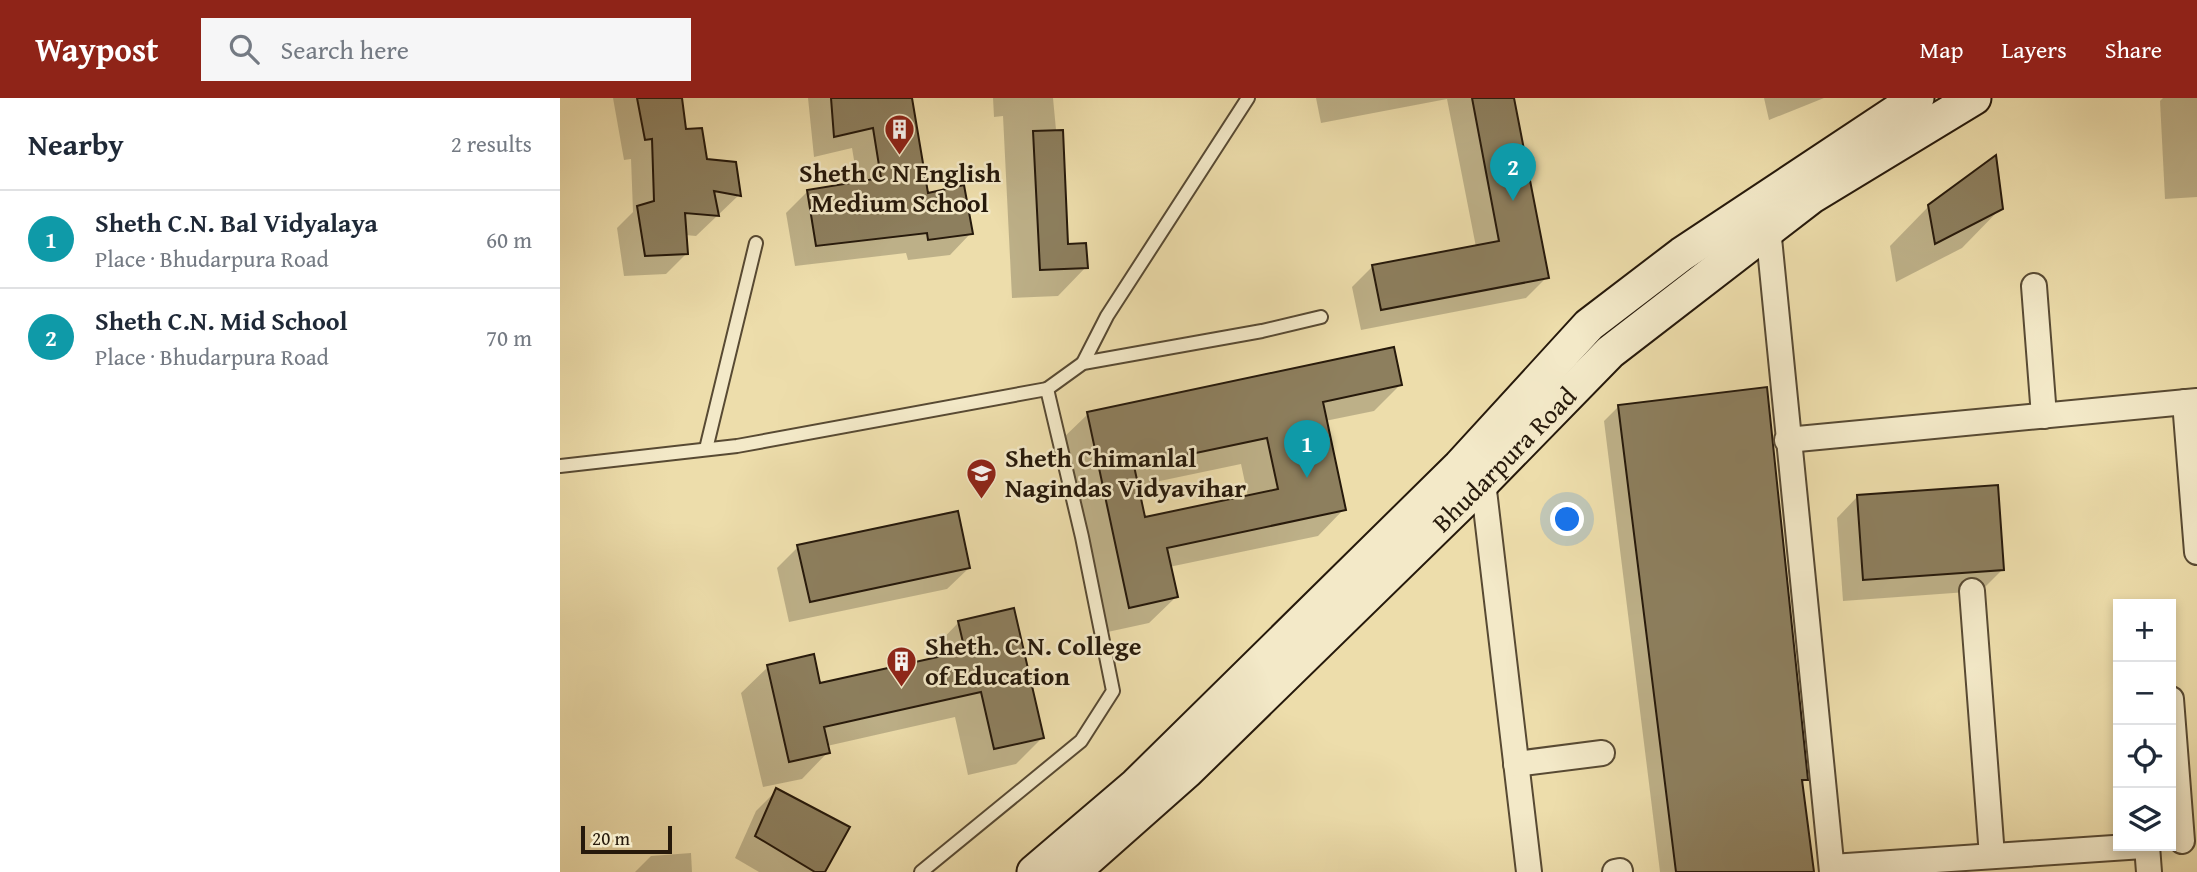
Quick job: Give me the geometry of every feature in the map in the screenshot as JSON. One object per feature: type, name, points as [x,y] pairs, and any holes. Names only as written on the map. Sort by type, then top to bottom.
[{"type":"street","name":"Bhudarpura Road","points":[[1034,872],[1271,671],[1476,470],[1765,214],[1917,98]]},
{"type":"street","name":"Bhudarpura Road","points":[[1765,214],[1811,197],[1973,98]]},
{"type":"street","points":[[1765,214],[1832,870],[2113,848]]},
{"type":"street","points":[[2034,286],[2045,416]]},
{"type":"street","points":[[1787,440],[2191,402],[2197,552]]},
{"type":"street","points":[[1476,470],[1529,872]]},
{"type":"street","points":[[1972,591],[1992,856]]},
{"type":"street","name":"Bhudarpura Road","points":[[1073,872],[1186,772],[1271,671]]},
{"type":"street","points":[[2173,725],[2183,841]]},
{"type":"street","points":[[1516,764],[1602,753]]},
{"type":"street","points":[[2146,851],[2148,872]]},
{"type":"lane","points":[[1083,363],[1107,316],[1248,98]]},
{"type":"lane","points":[[706,449],[756,243]]},
{"type":"lane","points":[[560,466],[706,449],[1047,389],[1083,363],[1262,331],[1321,317]]},
{"type":"lane","points":[[921,872],[1081,741],[1113,691],[1082,537],[1047,389]]},
{"type":"building","name":"Sheth C N English Medium School","points":[[637,98],[682,98],[686,129],[702,128],[707,159],[736,162],[741,196],[714,191],[719,216],[685,213],[688,254],[645,256],[637,206],[654,201],[652,139],[645,140]]},
{"type":"building","name":"Sheth C N English Medium School","points":[[831,98],[912,98],[928,193],[964,185],[973,234],[928,240],[927,233],[816,246],[807,190],[881,178],[873,128],[834,137]]},
{"type":"building","points":[[1472,98],[1514,98],[1549,278],[1381,310],[1372,265],[1499,241]]},
{"type":"building","points":[[1063,130],[1068,244],[1086,243],[1088,268],[1040,270],[1033,131]]},
{"type":"building","points":[[1996,155],[2003,209],[1935,244],[1928,205]]},
{"type":"building","points":[[1394,347],[1402,385],[1323,402],[1346,510],[1167,548],[1178,597],[1129,608],[1087,412]],"holes":[[[1267,438],[1278,489],[1145,517],[1134,466]]]},
{"type":"building","points":[[1767,387],[1808,780],[1802,780],[1814,872],[1676,872],[1618,405]]},
{"type":"building","points":[[1998,485],[2004,570],[1863,580],[1857,495]]},
{"type":"building","points":[[958,511],[970,568],[810,602],[797,545]]},
{"type":"building","name":"Sheth. C.N. College of Education","points":[[1014,608],[1044,738],[994,749],[981,692],[824,727],[830,753],[789,762],[767,665],[814,654],[820,683],[965,651],[958,621]]},
{"type":"building","points":[[776,788],[850,827],[825,872],[815,872],[755,836]]},
{"type":"place","name":"Sheth C N English Medium School","points":[[900,157]]},
{"type":"place","name":"Sheth C.N. Mid School","points":[[1513,201]]},
{"type":"place","name":"Sheth C.N. Bal Vidyalaya","points":[[1307,478]]},
{"type":"place","name":"Sheth Chimanlal Nagindas Vidyavihar","points":[[982,500]]},
{"type":"place","name":"Sheth. C.N. College of Education","points":[[902,688]]}]
